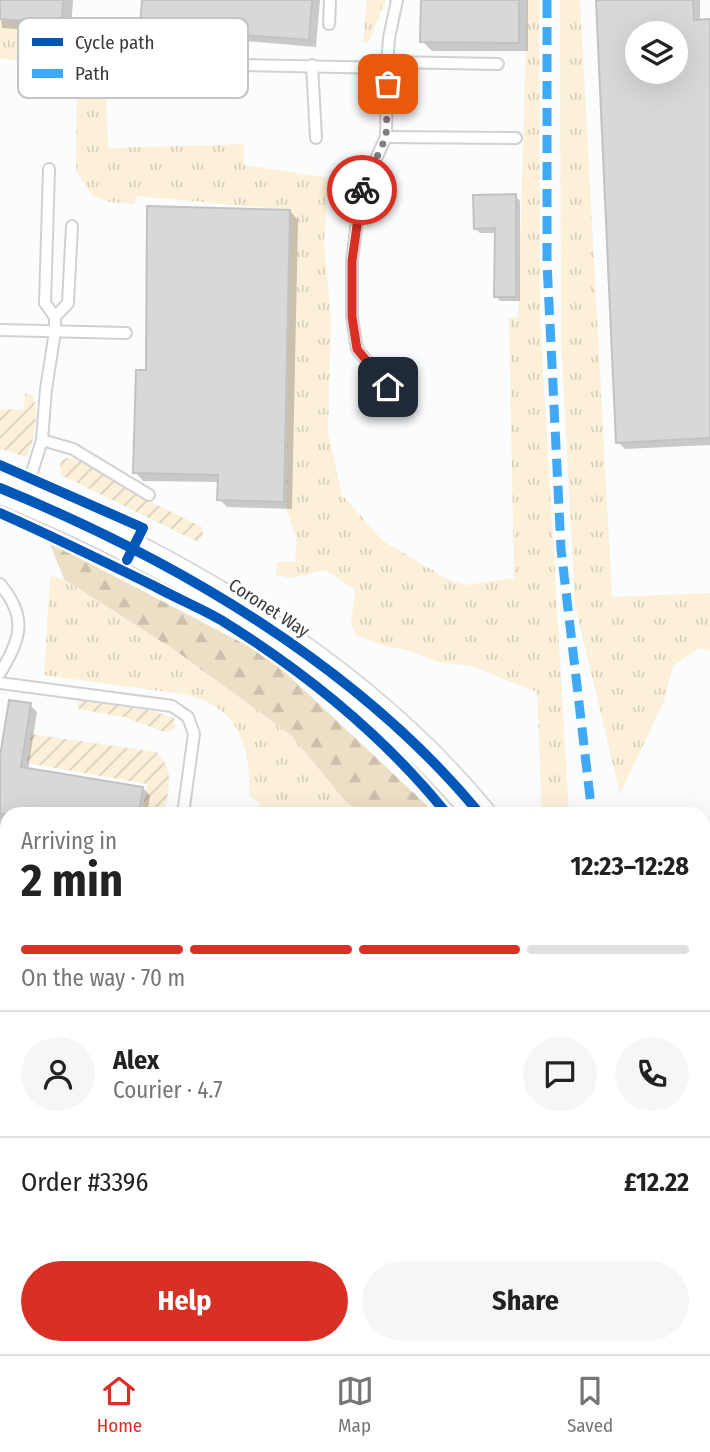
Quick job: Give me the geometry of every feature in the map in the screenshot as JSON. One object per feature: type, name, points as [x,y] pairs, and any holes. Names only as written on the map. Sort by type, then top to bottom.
[{"type":"street","name":"Coronet Way","points":[[12,493],[232,602],[306,654],[434,760],[474,807]]},
{"type":"lane","points":[[329,24],[330,0]]},
{"type":"lane","points":[[388,387],[357,349],[352,317],[352,261],[361,191],[386,137],[389,38],[397,0]]},
{"type":"lane","points":[[248,64],[498,64]]},
{"type":"lane","points":[[312,65],[316,138]]},
{"type":"lane","points":[[386,137],[516,138]]},
{"type":"lane","points":[[12,493],[42,440],[46,389],[55,332],[55,317],[45,303],[49,169]]},
{"type":"lane","points":[[55,317],[68,303],[72,226]]},
{"type":"lane","points":[[0,330],[127,333]]},
{"type":"lane","points":[[42,440],[73,449],[149,495]]},
{"type":"lane","points":[[0,584],[13,600],[19,628],[16,642],[0,673]]},
{"type":"lane","points":[[0,683],[172,706],[188,717],[194,734],[184,807]]},
{"type":"green space","points":[[367,0],[386,0],[368,43],[363,42]]},
{"type":"green space","points":[[527,0],[539,0],[540,319],[569,807],[542,807],[537,692],[471,666],[439,662],[356,635],[351,624],[355,590],[326,570],[291,578],[276,575],[277,562],[295,562],[297,542],[286,507],[290,210],[137,196],[134,204],[109,202],[92,195],[76,171],[77,98],[106,98],[108,148],[244,144],[244,165],[329,178],[324,242],[331,319],[328,433],[342,495],[383,541],[451,581],[466,585],[514,578],[509,318],[518,318]]},
{"type":"green space","points":[[560,0],[580,0],[612,597],[710,593],[710,651],[699,648],[673,666],[664,701],[620,794],[575,605],[561,341]]},
{"type":"green space","points":[[0,20],[18,21],[18,60],[0,58]]},
{"type":"green space","points":[[25,393],[32,395],[36,407],[34,435],[27,457],[0,449],[0,409],[24,410]]},
{"type":"green space","points":[[77,459],[129,491],[202,527],[203,536],[198,542],[61,475],[60,465],[62,460]]},
{"type":"green space","points":[[49,542],[269,657],[429,807],[354,807],[347,803],[291,735],[176,651],[64,579]]},
{"type":"green space","points":[[50,576],[64,579],[176,651],[291,735],[347,803],[354,807],[259,807],[260,803],[249,796],[247,760],[237,730],[228,717],[201,699],[44,675]]},
{"type":"green space","points":[[81,700],[153,711],[174,718],[175,727],[172,731],[165,732],[124,717],[79,709],[77,704]]},
{"type":"green space","points":[[31,734],[156,752],[168,773],[165,807],[143,807],[147,784],[27,763]]},
{"type":"building","points":[[0,0],[63,0],[62,18],[0,19]]},
{"type":"building","points":[[142,0],[312,0],[309,40],[248,35],[248,18],[141,18]]},
{"type":"building","points":[[421,0],[519,0],[519,43],[420,42]]},
{"type":"building","points":[[596,0],[693,0],[694,20],[710,19],[710,438],[616,443]]},
{"type":"building","points":[[516,194],[516,297],[494,297],[495,228],[474,229],[473,195]]},
{"type":"building","points":[[147,206],[290,210],[284,502],[217,500],[218,475],[133,473],[136,370],[146,370]]},
{"type":"building","points":[[9,700],[31,703],[21,767],[143,787],[140,807],[0,807],[0,756]]},
{"type":"marked path","points":[[547,0],[547,263],[561,549],[591,807]]},
{"type":"cycle path","points":[[0,465],[143,528],[127,560]]},
{"type":"cycle path","points":[[0,488],[132,548],[260,622],[321,665],[378,711],[432,760],[474,807]]},
{"type":"cycle path","points":[[0,513],[205,611],[252,640],[313,684],[370,732],[441,807]]},
{"type":"way so far","points":[[362,190],[386,137],[388,84]]},
{"type":"route","points":[[362,190],[352,261],[352,317],[357,349],[388,387]]}]
